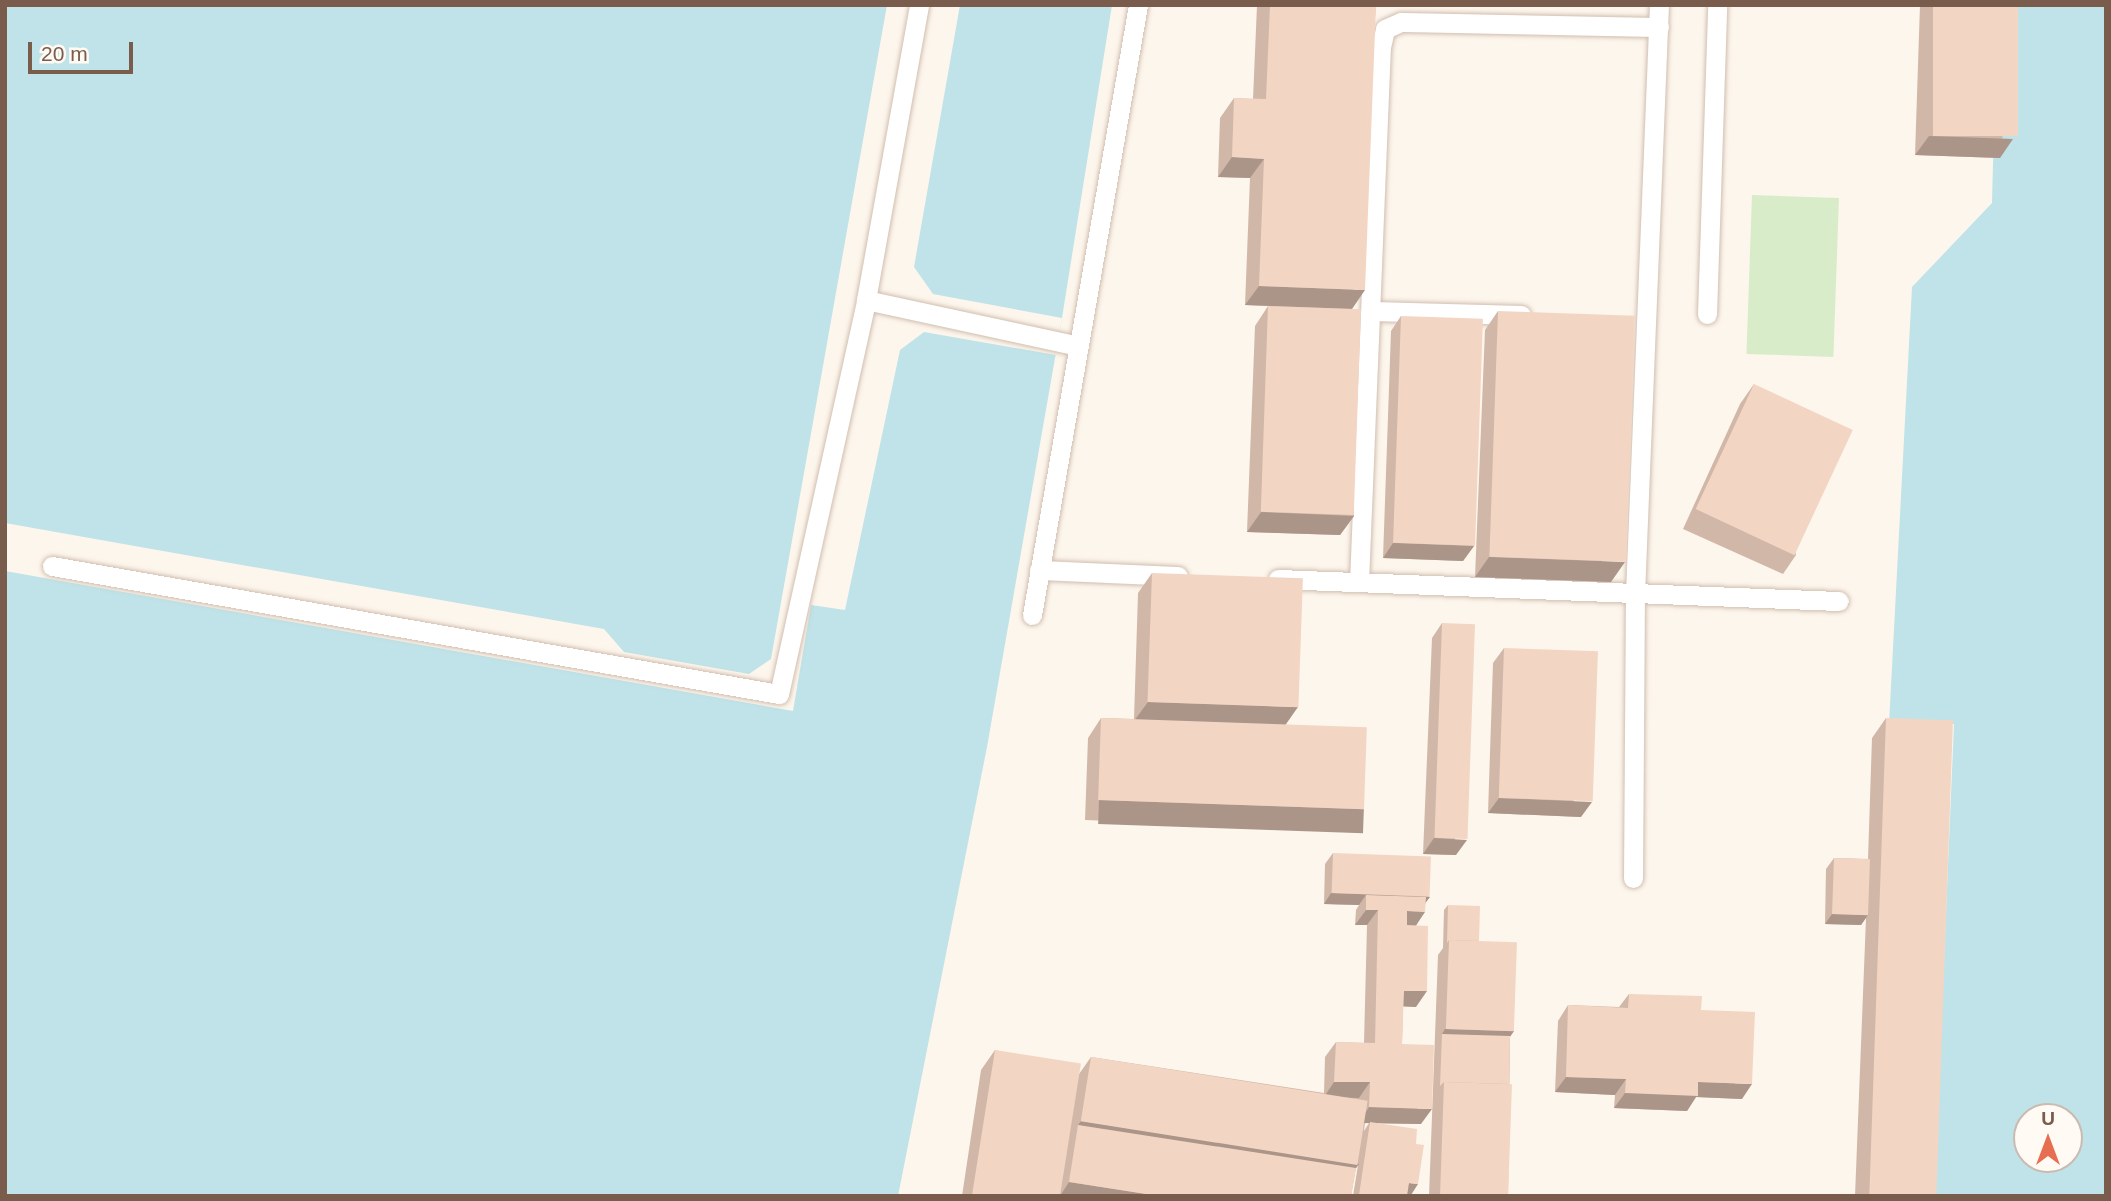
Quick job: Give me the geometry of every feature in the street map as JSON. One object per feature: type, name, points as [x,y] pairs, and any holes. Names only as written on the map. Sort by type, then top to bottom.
[{"type":"lane","points":[[52,566],[779,694],[866,300],[919,5]]},
{"type":"lane","points":[[1032,615],[1138,5]]},
{"type":"lane","points":[[1633,878],[1639,319],[1659,5]]},
{"type":"lane","points":[[1707,314],[1717,5]]},
{"type":"lane","points":[[1359,582],[1381,47],[1385,29],[1401,22],[1659,27]]},
{"type":"lane","points":[[866,300],[1078,346]]},
{"type":"lane","points":[[1372,311],[1536,316]]},
{"type":"lane","points":[[1039,570],[1192,576]]},
{"type":"lane","points":[[1262,579],[1839,601]]},
{"type":"green space","points":[[1752,195],[1839,198],[1833,357],[1746,354]]},
{"type":"water","points":[[5,5],[1112,5],[1062,318],[987,747],[898,1196],[5,1196]]},
{"type":"water","points":[[1997,5],[2106,5],[2106,1196],[1934,1196],[1954,724],[1889,724],[1912,287],[1992,203]]},
{"type":"pier","points":[[887,5],[960,5],[914,267],[933,294],[1062,318],[1056,355],[924,332],[900,350],[845,610],[811,605],[793,711],[5,571],[5,523],[604,629],[624,652],[749,674],[771,659]]},
{"type":"building","points":[[1270,5],[1376,5],[1365,290],[1259,286],[1264,159],[1232,157],[1234,98],[1266,99]]},
{"type":"building","points":[[1933,5],[2018,5],[2018,136],[1933,136]]},
{"type":"building","points":[[1268,306],[1361,309],[1354,515],[1261,512]]},
{"type":"building","points":[[1498,311],[1635,316],[1626,562],[1489,557]]},
{"type":"building","points":[[1401,316],[1483,319],[1475,546],[1393,543]]},
{"type":"building","points":[[1754,384],[1853,430],[1794,555],[1696,509]]},
{"type":"building","points":[[1152,573],[1303,578],[1298,707],[1147,702]]},
{"type":"building","points":[[1442,623],[1475,624],[1467,839],[1434,838]]},
{"type":"building","points":[[1504,648],[1598,651],[1593,801],[1499,798]]},
{"type":"building","points":[[1101,718],[1367,727],[1364,809],[1098,800]]},
{"type":"building","points":[[1886,718],[1953,720],[1936,1196],[1869,1196]]},
{"type":"building","points":[[1333,853],[1431,856],[1430,896],[1332,893]]},
{"type":"building","points":[[1834,858],[1870,859],[1868,915],[1832,914]]},
{"type":"building","points":[[1366,895],[1426,897],[1425,912],[1407,911],[1407,925],[1428,926],[1427,991],[1404,991],[1402,1044],[1434,1045],[1432,1109],[1369,1107],[1370,1082],[1334,1082],[1336,1042],[1375,1043],[1378,910],[1366,910]]},
{"type":"building","points":[[1448,905],[1480,906],[1479,941],[1449,940],[1447,943]]},
{"type":"building","points":[[1449,940],[1517,942],[1514,1031],[1446,1029]]},
{"type":"building","points":[[1629,994],[1702,996],[1701,1010],[1755,1012],[1752,1084],[1698,1082],[1698,1096],[1625,1093],[1626,1079],[1566,1077],[1568,1005],[1628,1008]]},
{"type":"building","points":[[1442,1034],[1510,1036],[1509,1084],[1444,1082],[1440,1086]]},
{"type":"building","points":[[995,1050],[1081,1064],[1060,1196],[972,1196]]},
{"type":"building","points":[[1091,1057],[1368,1101],[1357,1165],[1081,1121]]},
{"type":"building","points":[[1444,1082],[1512,1084],[1508,1196],[1440,1196]]},
{"type":"building","points":[[1370,1122],[1417,1129],[1416,1144],[1424,1145],[1418,1184],[1409,1183],[1407,1196],[1359,1195]]},
{"type":"building","points":[[1078,1125],[1356,1168],[1351,1196],[1159,1196],[1069,1182]]}]
